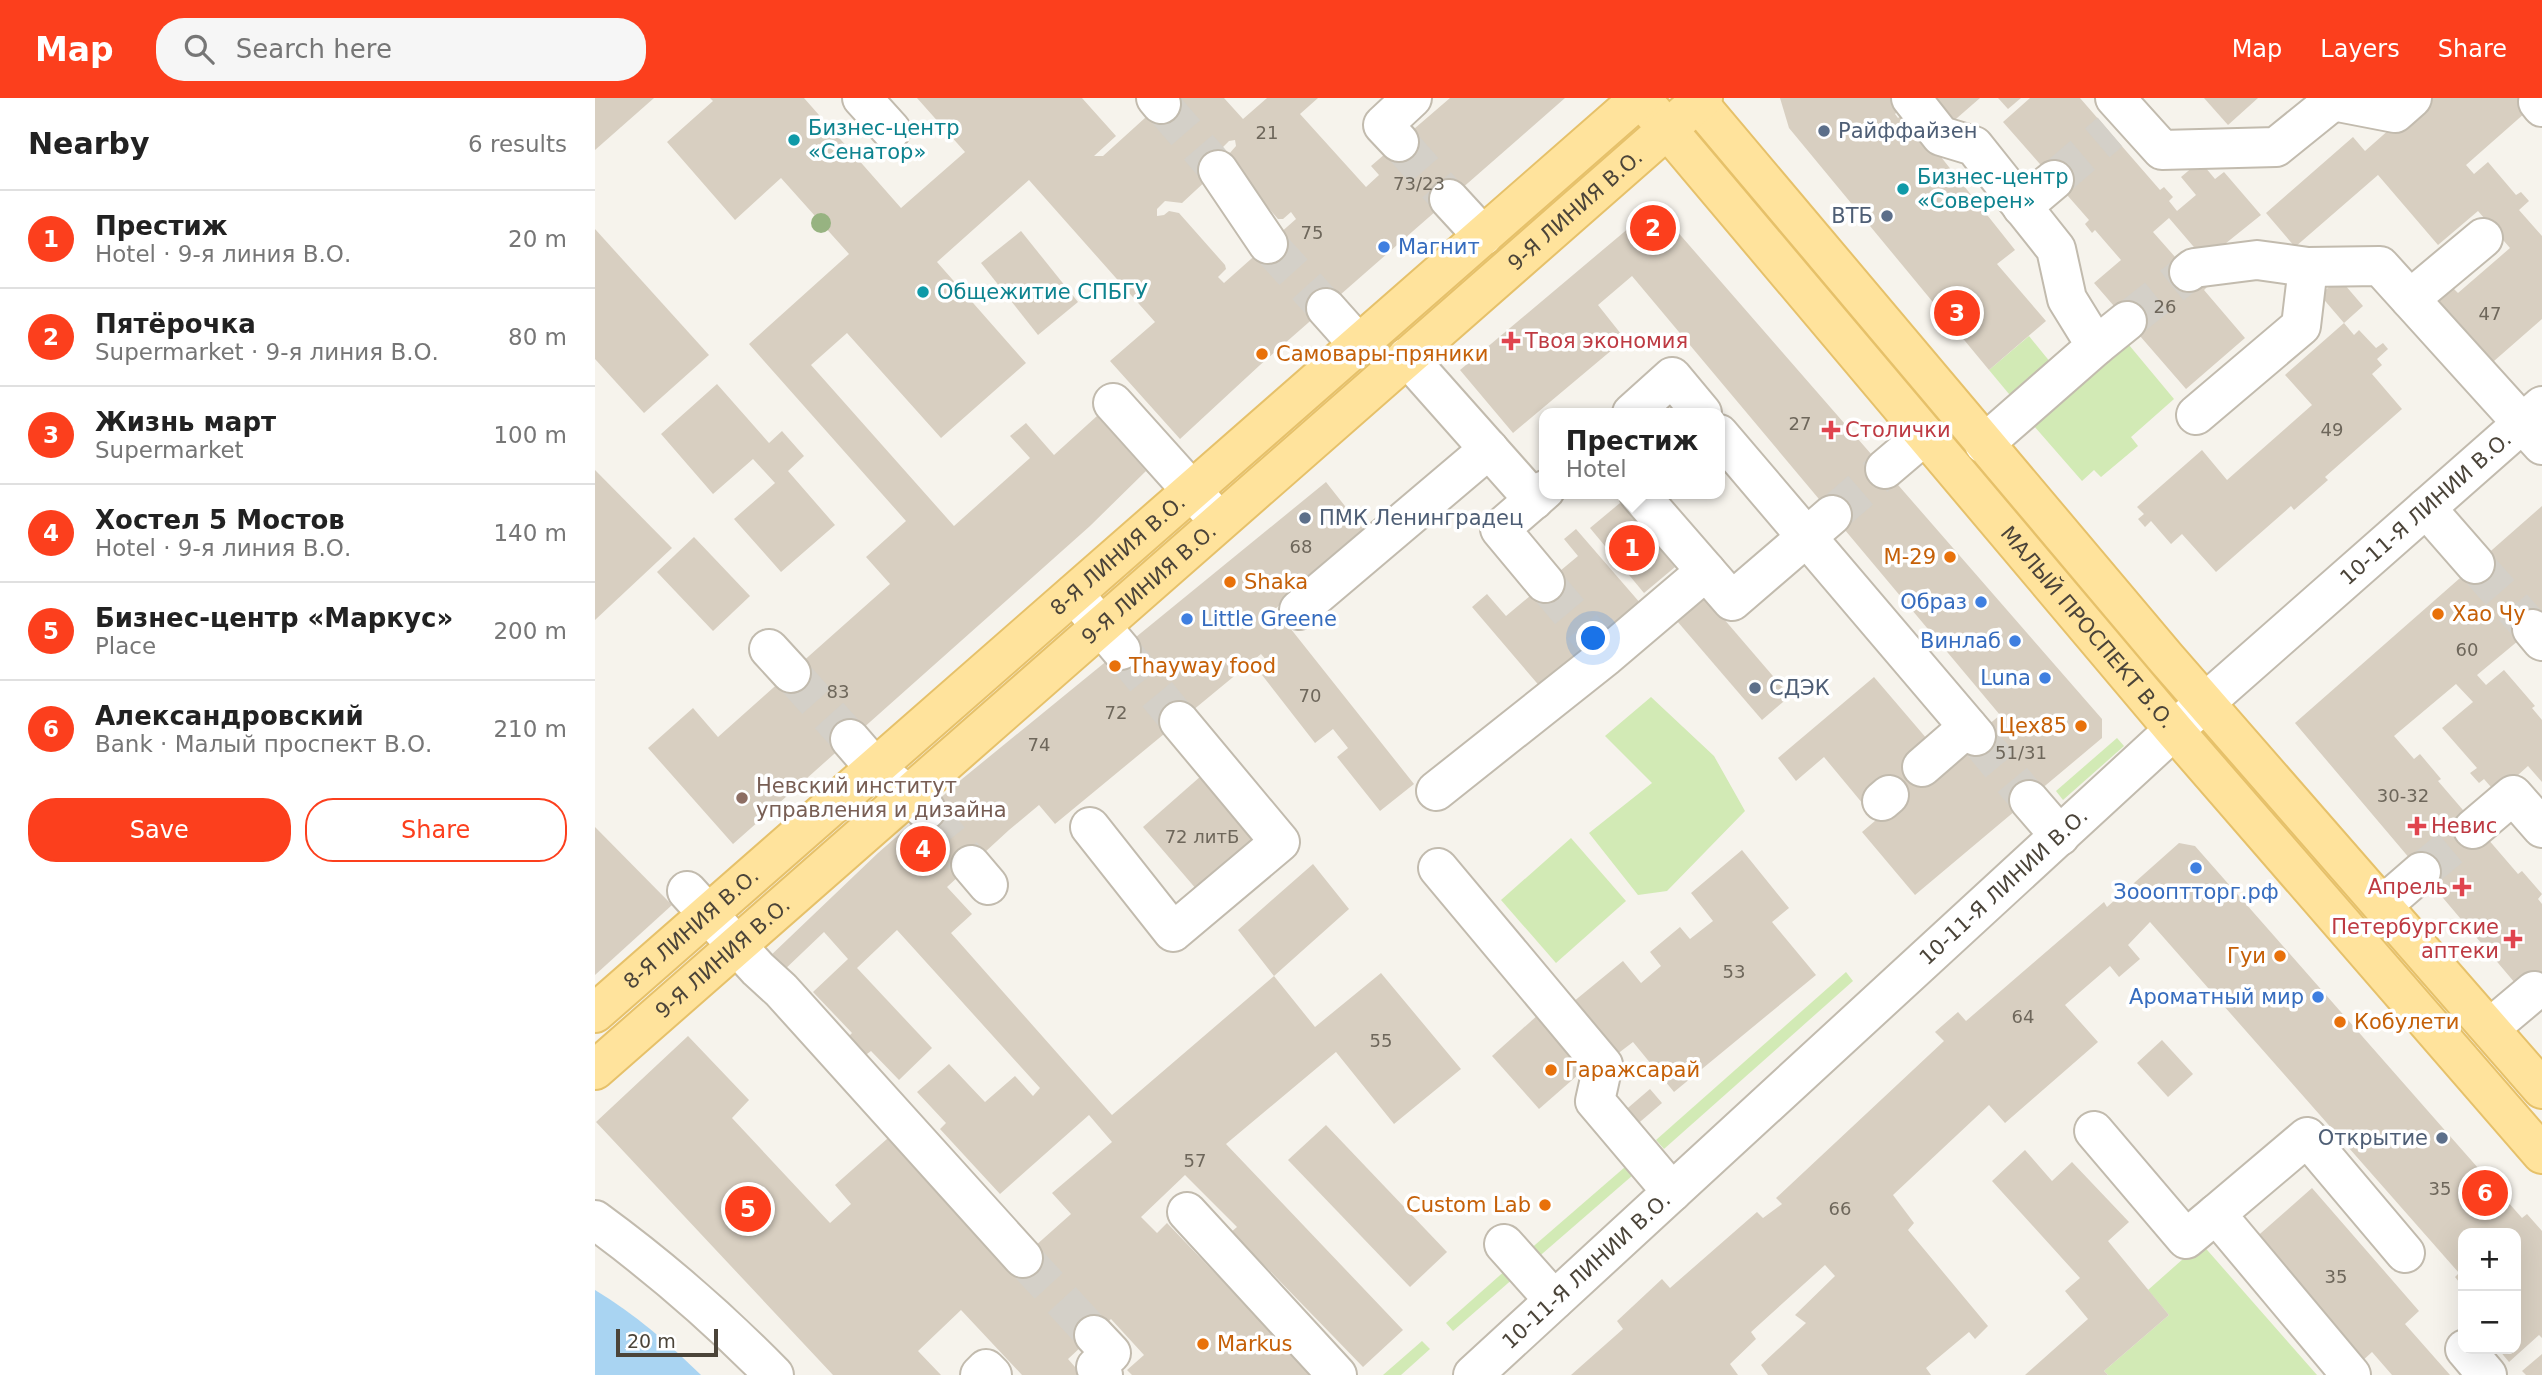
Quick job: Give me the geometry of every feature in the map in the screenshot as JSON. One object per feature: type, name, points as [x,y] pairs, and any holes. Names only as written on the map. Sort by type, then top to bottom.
[{"type":"main road","name":"МАЛЫЙ ПРОСПЕКТ В.О.","points":[[1640,98],[1669,128],[2173,730],[2542,1154]]},
{"type":"main road","name":"8-Я ЛИНИЯ В.О.","points":[[595,1013],[697,903],[875,768],[1640,98]]},
{"type":"main road","name":"МАЛЫЙ ПРОСПЕКТ В.О.","points":[[1698,100],[1984,444],[2205,703],[2542,1088]]},
{"type":"main road","name":"9-Я ЛИНИЯ В.О.","points":[[595,1070],[737,946],[917,803],[1110,638],[1219,522],[1698,100]]},
{"type":"street","points":[[862,98],[891,130]]},
{"type":"street","points":[[1399,142],[1383,125],[1412,98]]},
{"type":"street","points":[[1911,98],[1941,136],[1974,146],[2056,249],[2067,299],[2096,346]]},
{"type":"street","points":[[2120,109],[2162,150],[2276,147],[2331,99],[2395,113],[2412,98]]},
{"type":"street","points":[[1218,170],[1268,244]]},
{"type":"street","points":[[2022,207],[2054,180]]},
{"type":"street","points":[[1449,199],[1483,236]]},
{"type":"street","points":[[2410,299],[2483,238]]},
{"type":"street","points":[[2189,272],[2194,268],[2257,260],[2308,267],[2380,266],[2535,425]]},
{"type":"street","points":[[2196,415],[2301,326],[2308,267]]},
{"type":"street","points":[[1326,309],[1359,345]]},
{"type":"street","points":[[1984,444],[2127,321]]},
{"type":"street","points":[[1407,357],[1489,449],[1539,495],[1500,529],[1545,583]]},
{"type":"street","points":[[1638,408],[1672,377],[1698,408]]},
{"type":"street","points":[[1113,403],[1219,522]]},
{"type":"street","name":"10-11-Я ЛИНИИ В.О.","points":[[1473,1375],[2173,730],[2426,508],[2535,425]]},
{"type":"street","points":[[1885,470],[1925,435]]},
{"type":"street","points":[[1725,439],[1819,526],[1972,731],[1922,767]]},
{"type":"street","points":[[1299,610],[1489,449]]},
{"type":"street","points":[[1643,499],[1732,601],[1819,526]]},
{"type":"street","points":[[2426,508],[2476,564]]},
{"type":"street","points":[[1436,791],[1601,650],[1706,571]]},
{"type":"street","points":[[1074,594],[1110,638]]},
{"type":"street","points":[[1090,827],[1173,932],[1280,842],[1179,722]]},
{"type":"street","points":[[850,739],[875,768],[917,803]]},
{"type":"street","points":[[2473,829],[2513,795],[2542,828]]},
{"type":"street","points":[[2029,800],[2060,836]]},
{"type":"street","points":[[1438,869],[1603,1065],[1595,1101],[1672,1192]]},
{"type":"street","points":[[2383,905],[2421,872]]},
{"type":"street","points":[[697,903],[758,970],[781,990],[1023,1258]]},
{"type":"street","points":[[2490,1028],[2534,991]]},
{"type":"street","points":[[2094,1131],[2186,1239],[2307,1137],[2405,1253]]},
{"type":"street","points":[[1187,1212],[1338,1375]]},
{"type":"street","points":[[2216,1214],[2351,1375]]},
{"type":"street","points":[[595,1220],[649,1262],[744,1345],[774,1375]]},
{"type":"street","points":[[1504,1244],[1554,1300]]},
{"type":"street","points":[[1094,1335],[1111,1353],[1096,1367],[1103,1375]]},
{"type":"street","points":[[2470,1354],[2487,1375]]},
{"type":"street","points":[[980,1375],[986,1369],[992,1375]]},
{"type":"green space","points":[[2029,336],[2051,363],[2019,406],[1989,370]]},
{"type":"green space","points":[[2129,345],[2174,399],[2131,437],[2138,446],[2101,477],[2094,470],[2082,481],[2034,426]]},
{"type":"green space","points":[[1651,697],[1714,756],[1745,811],[1667,891],[1638,895],[1589,833],[1652,783],[1605,736]]},
{"type":"green space","points":[[2117,738],[2124,746],[2063,800],[2056,791]]},
{"type":"green space","points":[[1571,838],[1626,901],[1556,963],[1501,900]]},
{"type":"green space","points":[[1846,972],[1853,981],[1664,1149],[1656,1140]]},
{"type":"green space","points":[[1625,1167],[1633,1175],[1535,1260],[1528,1251]]},
{"type":"green space","points":[[2201,1243],[2317,1375],[2108,1375],[2104,1371],[2169,1315],[2148,1290]]},
{"type":"green space","points":[[1507,1269],[1515,1277],[1453,1331],[1446,1323]]},
{"type":"green space","points":[[1422,1341],[1430,1349],[1401,1375],[1383,1375]]},
{"type":"water","points":[[595,1290],[651,1330],[701,1375],[595,1375]]},
{"type":"building","points":[[595,98],[654,98],[595,150]]},
{"type":"building","points":[[710,98],[804,98],[901,208],[965,152],[917,98],[1082,98],[1116,136],[1094,156],[1103,156],[1167,98],[1224,98],[1243,119],[1267,98],[1318,98],[1300,114],[1366,187],[1379,175],[1371,166],[1450,98],[1565,98],[1260,365],[1180,439],[1110,361],[1155,322],[1029,180],[937,262],[1026,363],[941,438],[847,333],[811,365],[954,526],[1030,458],[1010,436],[1026,423],[1054,455],[1097,416],[1146,471],[1090,526],[733,844],[648,748],[693,708],[718,737],[890,584],[866,557],[906,521],[749,344],[849,254],[781,178],[735,220],[667,142],[713,101]],"holes":[[[1235,140],[1236,146],[1229,154],[1231,165],[1278,219],[1283,219],[1291,212],[1296,219],[1224,283],[1218,277],[1226,269],[1225,265],[1179,213],[1169,211],[1157,216],[1157,209],[1165,201],[1182,203],[1222,166],[1220,150],[1229,141]]]},
{"type":"building","name":"Бизнес-центр «Соверен»","points":[[1780,98],[1893,98],[1901,108],[1895,114],[1898,118],[1906,113],[2015,250],[1997,264],[2046,321],[1989,370],[1789,128]]},
{"type":"building","points":[[1926,98],[1980,98],[1949,125]]},
{"type":"building","points":[[1998,98],[2021,98],[2008,109]]},
{"type":"building","points":[[2030,98],[2080,98],[2160,190],[2164,187],[2173,197],[2169,201],[2177,211],[2196,195],[2181,177],[2200,161],[2215,179],[2224,172],[2261,215],[2205,260],[2169,218],[2153,232],[2199,284],[2202,281],[2207,287],[2204,290],[2245,338],[2186,389],[2094,283],[2121,260],[2095,230],[2092,233],[2085,224],[2089,220],[2003,122]]},
{"type":"building","points":[[2204,98],[2258,98],[2228,125]]},
{"type":"building","points":[[2425,98],[2542,98],[2466,165],[2474,174],[2488,162],[2516,195],[2521,192],[2529,201],[2519,210],[2542,236],[2542,319],[2486,368],[2433,306],[2453,288],[2458,293],[2510,248],[2478,211],[2438,245],[2378,175],[2295,247],[2266,213],[2353,137],[2365,151]]},
{"type":"building","points":[[1655,206],[2102,719],[2102,738],[1915,895],[1862,832],[1896,803],[1863,804],[1824,757],[1796,781],[1778,758],[1874,677],[1933,746],[1929,775],[2000,715],[1632,276],[1598,305],[1625,339],[1543,408],[1539,408],[1539,411],[1513,433],[1460,370]]},
{"type":"building","points":[[595,229],[709,355],[644,413],[595,359]]},
{"type":"building","points":[[1021,231],[1078,302],[1038,335],[981,263]]},
{"type":"building","points":[[2339,278],[2363,306],[2344,323],[2320,295]]},
{"type":"building","points":[[2344,323],[2354,335],[2359,330],[2376,348],[2383,343],[2388,349],[2377,359],[2382,365],[2372,374],[2402,409],[2325,477],[2328,480],[2294,510],[2291,506],[2216,572],[2182,534],[2171,544],[2151,521],[2145,527],[2138,519],[2144,514],[2137,507],[2202,450],[2227,480],[2312,405],[2285,375]]},
{"type":"building","points":[[717,384],[769,443],[782,431],[804,456],[788,471],[835,525],[781,572],[734,519],[775,483],[753,459],[713,494],[661,434]]},
{"type":"building","points":[[595,470],[672,548],[595,620]]},
{"type":"building","points":[[1326,482],[1367,534],[1275,609],[1414,784],[1380,811],[1337,757],[1348,748],[1333,729],[1315,743],[1262,675],[1272,667],[1261,654],[1055,824],[1039,805],[947,887],[972,914],[951,933],[1112,1115],[1274,976],[1315,1027],[1381,973],[1461,1069],[1394,1124],[1336,1052],[1226,1144],[1403,1330],[1363,1367],[1230,1233],[1237,1227],[1185,1175],[1141,1217],[1157,1233],[1167,1223],[1256,1316],[1275,1316],[1330,1375],[1132,1375],[1127,1370],[1144,1355],[1111,1319],[1068,1359],[1082,1375],[1022,1375],[961,1310],[918,1351],[941,1375],[833,1375],[596,1122],[688,1036],[749,1100],[732,1118],[830,1223],[851,1204],[835,1185],[896,1131],[1015,1264],[1071,1214],[1052,1193],[1112,1142],[1089,1115],[1000,1194],[940,1129],[946,1123],[917,1092],[949,1064],[985,1102],[1015,1076],[1033,1096],[1040,1088],[897,930],[857,968],[932,1048],[899,1080],[871,1051],[863,1057],[846,1039],[852,1033],[813,992],[848,959],[824,932],[781,973],[767,959],[878,853],[962,779]]},
{"type":"building","points":[[1620,503],[1675,567],[1644,593],[1590,528]]},
{"type":"building","points":[[2542,506],[2542,621],[2477,675],[2486,685],[2504,670],[2535,706],[2532,708],[2542,720],[2542,782],[2528,766],[2497,794],[2484,779],[2479,783],[2470,773],[2477,768],[2442,728],[2473,702],[2456,684],[2394,736],[2414,759],[2420,754],[2441,779],[2438,781],[2518,874],[2522,871],[2542,894],[2538,899],[2542,904],[2542,1000],[2515,983],[2295,723]]},
{"type":"building","points":[[1576,529],[1641,604],[1542,689],[1472,607],[1487,594],[1506,616],[1578,556],[1564,539]]},
{"type":"building","points":[[694,537],[750,596],[713,631],[657,572]]},
{"type":"building","points":[[1705,597],[1790,696],[1762,720],[1677,621]]},
{"type":"building","points":[[1201,776],[1262,846],[1203,897],[1143,827]]},
{"type":"building","points":[[595,827],[672,905],[595,975]]},
{"type":"building","points":[[2179,843],[2195,846],[2522,1218],[2527,1214],[2542,1231],[2542,1338],[2539,1335],[2521,1351],[2521,1228],[2458,1228],[2458,1272],[2150,922],[2128,945],[2140,959],[2119,977],[2110,966],[2065,1005],[2098,1042],[2005,1123],[1989,1105],[1893,1195],[1914,1223],[1908,1230],[1988,1326],[1975,1339],[1969,1332],[1926,1368],[1931,1375],[1768,1375],[1761,1365],[1806,1323],[1795,1315],[1835,1276],[1825,1265],[1751,1332],[1756,1339],[1730,1364],[1738,1375],[1571,1375],[1623,1329],[1617,1321],[1662,1279],[1670,1288],[1757,1212],[1763,1218],[1782,1204],[1776,1198],[1944,1041],[1935,1032],[1958,1012],[1966,1021],[2104,902],[2107,907]]},
{"type":"building","points":[[1742,850],[1789,908],[1772,922],[1816,975],[1674,1092],[1633,1042],[1616,1055],[1573,1002],[1623,961],[1641,983],[1661,966],[1650,952],[1680,927],[1690,939],[1713,921],[1691,893]]},
{"type":"building","points":[[1313,864],[1349,909],[1274,976],[1238,930]]},
{"type":"building","points":[[1539,1014],[1587,1067],[1539,1109],[1492,1056]]},
{"type":"building","points":[[2162,1040],[2193,1074],[2168,1097],[2137,1063]]},
{"type":"building","points":[[1650,1089],[1662,1103],[1634,1127],[1622,1113]]},
{"type":"building","points":[[1326,1125],[1447,1252],[1410,1287],[1288,1160]]},
{"type":"building","points":[[2025,1150],[2052,1181],[2072,1162],[2129,1222],[2108,1241],[2169,1315],[2104,1371],[2108,1375],[2025,1375],[2088,1319],[2065,1291],[2080,1278],[1992,1181]]},
{"type":"building","points":[[2312,1188],[2419,1311],[2405,1324],[2450,1375],[2392,1375],[2372,1352],[2360,1363],[2253,1240]]},
{"type":"building","points":[[2502,1354],[2518,1354],[2509,1362]]},
{"type":"building","points":[[2542,1354],[2542,1375],[2526,1375],[2522,1371]]},
{"type":"tunnel","points":[[1161,104],[1218,170]]},
{"type":"tunnel","points":[[2054,180],[2110,132]]},
{"type":"tunnel","points":[[1399,142],[1449,199]]},
{"type":"tunnel","points":[[1268,244],[1326,308]]},
{"type":"tunnel","points":[[2127,321],[2189,272]]},
{"type":"tunnel","points":[[1832,515],[1885,469]]},
{"type":"tunnel","points":[[2475,564],[2532,629]]},
{"type":"tunnel","points":[[1545,583],[1596,643]]},
{"type":"tunnel","points":[[1121,650],[1179,721]]},
{"type":"tunnel","points":[[791,673],[850,739]]},
{"type":"tunnel","points":[[1976,736],[2029,800]]},
{"type":"tunnel","points":[[926,810],[971,865]]},
{"type":"tunnel","points":[[2421,872],[2473,829]]},
{"type":"tunnel","points":[[1023,1258],[1094,1335]]},
{"type":"place","name":"Райффайзен","points":[[1824,131]]},
{"type":"place","name":"Бизнес-центр «Сенатор»","points":[[794,140]]},
{"type":"place","name":"Бизнес-центр «Соверен»","points":[[1903,189]]},
{"type":"place","name":"ВТБ","points":[[1887,216]]},
{"type":"place","name":"Пятёрочка","points":[[1653,228]]},
{"type":"place","name":"Магнит","points":[[1384,247]]},
{"type":"place","name":"Общежитие СПБГУ","points":[[923,292]]},
{"type":"place","name":"Жизнь март","points":[[1957,313]]},
{"type":"place","name":"Твоя экономия","points":[[1511,341]]},
{"type":"place","name":"Самовары-пряники","points":[[1262,354]]},
{"type":"place","name":"Столички","points":[[1831,430]]},
{"type":"place","name":"ПМК Ленинградец","points":[[1305,518]]},
{"type":"place","name":"Престиж","points":[[1632,548]]},
{"type":"place","name":"М-29","points":[[1950,557]]},
{"type":"place","name":"Shaka","points":[[1230,582]]},
{"type":"place","name":"Образ","points":[[1981,602]]},
{"type":"place","name":"Хао Чу","points":[[2438,614]]},
{"type":"place","name":"Little Greene","points":[[1187,619]]},
{"type":"place","name":"Винлаб","points":[[2015,641]]},
{"type":"place","name":"Thayway food","points":[[1115,666]]},
{"type":"place","name":"Luna","points":[[2045,678]]},
{"type":"place","name":"СДЭК","points":[[1755,688]]},
{"type":"place","name":"Цех85","points":[[2081,726]]},
{"type":"place","name":"Невский институт управления и дизайна","points":[[742,798]]},
{"type":"place","name":"Невис","points":[[2417,826]]},
{"type":"place","name":"Хостел 5 Мостов","points":[[923,849]]},
{"type":"place","name":"Зоооптторг.рф","points":[[2196,868]]},
{"type":"place","name":"Апрель","points":[[2462,887]]},
{"type":"place","name":"Петербургские аптеки","points":[[2513,939]]},
{"type":"place","name":"Гуи","points":[[2280,956]]},
{"type":"place","name":"Ароматный мир","points":[[2318,997]]},
{"type":"place","name":"Кобулети","points":[[2340,1022]]},
{"type":"place","name":"Гаражсарай","points":[[1551,1070]]},
{"type":"place","name":"Открытие","points":[[2442,1138]]},
{"type":"place","name":"Александровский","points":[[2485,1193]]},
{"type":"place","name":"Custom Lab","points":[[1545,1205]]},
{"type":"place","name":"Бизнес-центр «Маркус»","points":[[748,1209]]},
{"type":"place","name":"Markus","points":[[1203,1344]]}]
